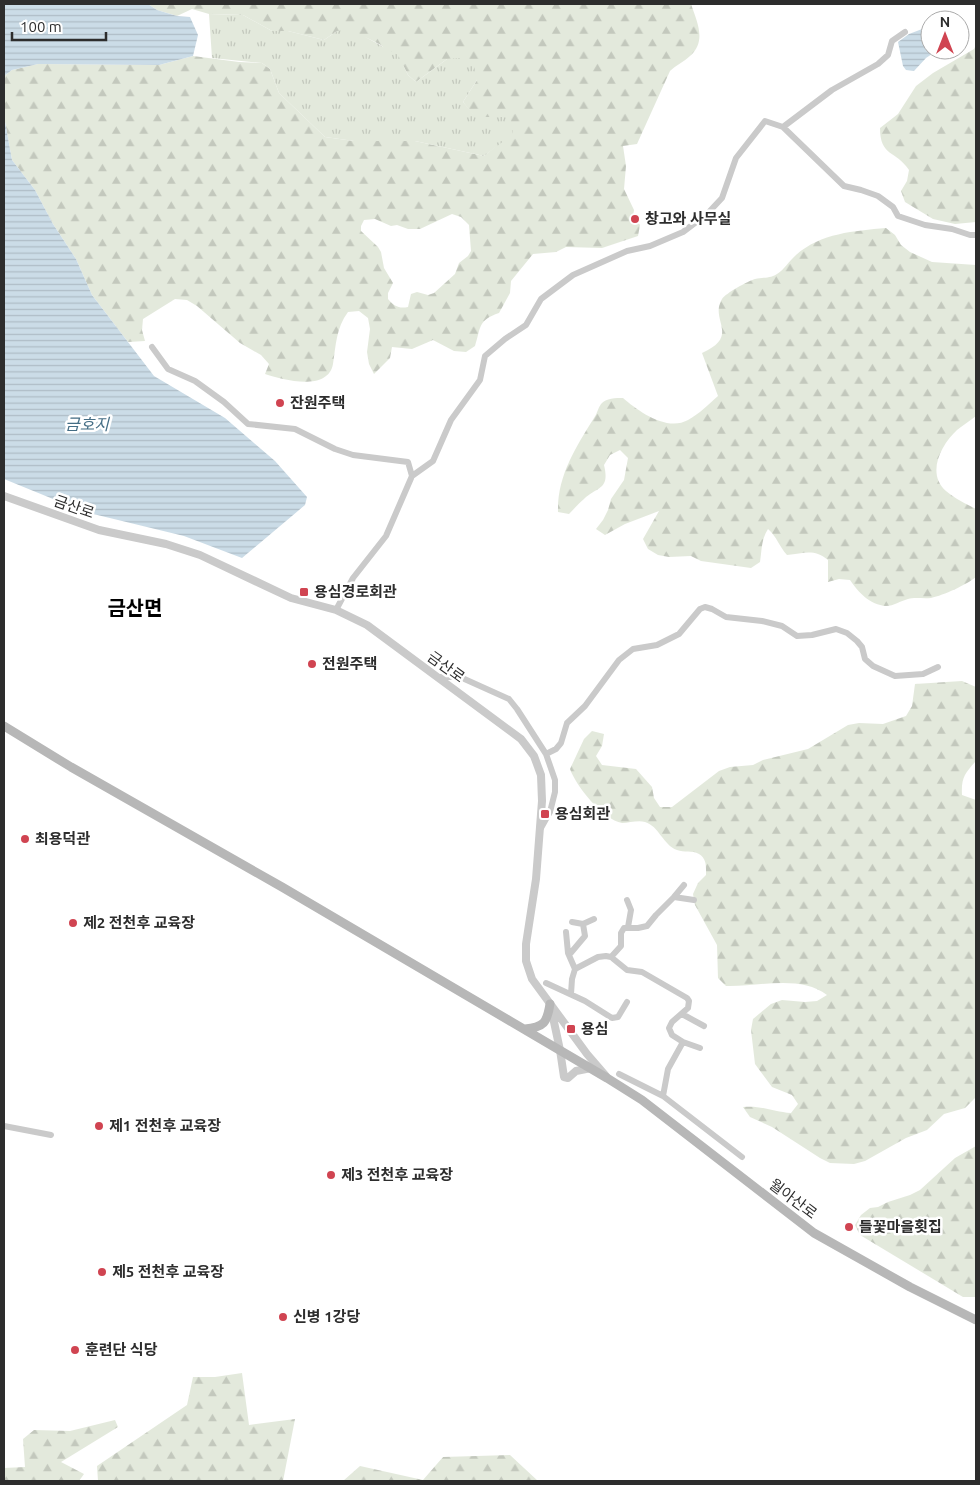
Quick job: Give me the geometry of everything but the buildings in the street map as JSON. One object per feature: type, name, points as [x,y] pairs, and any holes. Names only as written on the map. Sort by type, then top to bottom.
[{"type":"main road","name":"월아산로","points":[[4,726],[70,767],[282,887],[591,1068],[642,1100],[814,1233],[910,1288],[976,1320]]},
{"type":"main road","points":[[525,1029],[542,1025],[548,1018],[550,1004]]},
{"type":"street","points":[[784,127],[832,90],[878,64],[888,55],[892,41],[905,32]]},
{"type":"street","points":[[336,610],[353,578],[386,536],[412,476],[433,461],[451,420],[480,380],[485,356],[526,325],[541,299],[573,275],[626,251],[650,246],[683,232],[708,213],[722,198],[736,158],[765,121],[784,127],[844,186],[878,196],[892,207],[898,216],[925,225],[976,235]]},
{"type":"street","points":[[152,347],[168,369],[195,381],[224,402],[248,424],[295,429],[335,449],[352,455],[408,462],[412,476]]},
{"type":"street","name":"금산로","points":[[4,496],[99,530],[166,544],[200,555],[291,598],[336,610],[367,625],[521,739],[534,756],[541,775],[542,801],[536,879],[525,951],[526,961],[532,979],[607,1078]]},
{"type":"street","points":[[546,754],[556,749],[561,743],[567,723],[585,706],[619,660],[633,649],[657,645],[679,634],[700,609],[705,607],[712,608],[726,617],[782,626],[797,636],[836,629],[847,633],[862,647],[865,659],[873,666],[895,676],[923,674],[938,667]]},
{"type":"street","points":[[438,677],[460,677],[509,699],[522,717],[546,754],[556,780],[556,792],[550,812],[541,828]]},
{"type":"street","points":[[611,957],[621,946],[620,937],[622,930],[628,927],[638,928],[647,926],[684,885]]},
{"type":"street","points":[[674,897],[694,900]]},
{"type":"street","points":[[627,900],[631,910],[628,927]]},
{"type":"street","points":[[572,922],[583,924],[594,919]]},
{"type":"street","points":[[569,955],[585,936],[583,924]]},
{"type":"street","points":[[566,932],[569,955],[575,969],[572,978],[571,994]]},
{"type":"street","points":[[575,969],[598,957],[611,957],[624,968],[642,972],[687,998],[689,1005],[672,1022],[669,1028],[672,1034],[683,1042],[700,1048]]},
{"type":"street","points":[[546,983],[615,1018],[621,1013],[627,1002]]},
{"type":"street","points":[[550,1004],[564,1077],[568,1078],[576,1071],[591,1068]]},
{"type":"street","points":[[682,1014],[704,1026]]},
{"type":"street","points":[[663,1096],[668,1069],[683,1042]]},
{"type":"street","points":[[619,1074],[663,1096],[742,1158]]},
{"type":"street","points":[[4,1126],[51,1135]]},
{"type":"green space","points":[[148,4],[691,4],[698,24],[699,38],[695,50],[688,58],[670,71],[637,144],[623,146],[626,166],[624,189],[634,210],[633,216],[640,225],[638,236],[602,248],[566,247],[556,252],[533,254],[511,281],[510,293],[499,313],[487,318],[481,325],[475,346],[466,352],[454,351],[433,340],[412,349],[392,347],[390,358],[374,374],[369,364],[367,352],[370,329],[368,318],[359,311],[348,312],[339,330],[333,364],[329,373],[323,378],[304,382],[265,374],[269,364],[261,355],[240,343],[197,306],[187,300],[175,299],[143,319],[142,330],[145,341],[128,342],[92,295],[76,259],[53,224],[35,190],[12,160],[4,116],[4,76],[12,70],[38,64],[159,65],[193,56],[262,63],[270,69],[279,93],[325,137],[354,141],[415,141],[484,156],[495,147],[510,117],[475,117],[463,102],[477,80],[447,59],[416,82],[408,75],[404,67],[381,45],[367,38],[337,31],[324,40],[288,31],[272,31],[243,15],[209,14],[192,9],[177,16],[157,10]],"holes":[[[452,214],[461,217],[469,225],[471,251],[459,263],[455,274],[434,293],[428,295],[417,292],[411,294],[408,307],[399,307],[392,303],[388,299],[388,293],[393,283],[384,268],[381,252],[378,247],[361,231],[364,220],[375,219],[391,226],[397,225],[408,229],[420,229]]]},
{"type":"green space","points":[[209,14],[243,15],[272,31],[288,31],[324,40],[337,31],[351,29],[398,55],[408,75],[416,82],[447,59],[461,58],[474,66],[477,80],[463,102],[476,117],[510,117],[513,134],[484,156],[415,141],[354,141],[325,137],[279,93],[270,69],[262,63],[212,58]]},
{"type":"green space","points":[[976,45],[976,222],[955,224],[933,219],[905,202],[901,191],[907,181],[909,170],[886,149],[881,137],[880,128],[898,114],[916,86],[955,60],[970,60],[970,51]]},
{"type":"green space","points":[[886,228],[910,252],[932,262],[976,265],[976,416],[951,436],[941,451],[936,468],[940,484],[946,491],[976,509],[976,577],[936,597],[911,598],[886,606],[875,603],[865,597],[850,580],[839,579],[828,582],[828,560],[823,556],[813,553],[787,555],[768,529],[763,541],[760,562],[751,568],[701,561],[691,556],[669,557],[658,555],[648,549],[643,539],[659,511],[625,524],[605,535],[596,529],[608,510],[611,499],[624,480],[628,458],[620,450],[610,455],[604,465],[605,479],[601,486],[569,514],[558,512],[564,474],[603,402],[623,398],[645,414],[662,422],[680,423],[696,415],[718,396],[702,353],[714,347],[720,340],[722,328],[719,307],[724,296],[752,280],[771,277],[777,274],[796,255],[816,242],[838,234]]},
{"type":"green space","points":[[962,681],[976,687],[976,761],[964,776],[962,795],[976,800],[976,1097],[965,1108],[944,1114],[927,1130],[906,1138],[865,1161],[854,1164],[830,1163],[772,1127],[750,1117],[743,1107],[756,1107],[791,1113],[798,1104],[792,1095],[772,1087],[755,1064],[751,1030],[753,1019],[771,1004],[782,1000],[817,1001],[827,995],[816,989],[792,983],[726,986],[718,978],[717,945],[695,905],[693,894],[698,883],[706,875],[706,863],[703,858],[696,853],[672,848],[650,824],[636,821],[622,823],[607,816],[584,793],[570,769],[584,739],[592,731],[604,734],[602,746],[596,756],[602,765],[636,769],[652,787],[654,798],[660,807],[672,807],[719,771],[730,767],[753,765],[763,760],[808,749],[848,725],[859,723],[883,724],[906,716],[912,706],[915,684]]},
{"type":"green space","points":[[976,1146],[976,1297],[963,1297],[860,1235],[855,1225],[861,1215],[870,1208],[878,1207],[920,1190],[955,1158]]},
{"type":"green space","points":[[242,1373],[249,1425],[295,1419],[283,1481],[98,1481],[97,1466],[187,1405],[193,1377],[215,1377]]},
{"type":"green space","points":[[115,1420],[118,1427],[61,1462],[84,1474],[79,1481],[4,1481],[4,1468],[25,1467],[23,1439],[34,1430],[70,1431]]},
{"type":"green space","points":[[510,1455],[538,1481],[343,1481],[360,1466],[423,1480],[443,1457]]},
{"type":"water","points":[[4,4],[148,4],[157,10],[177,16],[190,17],[198,35],[193,56],[159,65],[38,64],[12,70],[4,76]]},
{"type":"water","points":[[920,30],[920,60],[924,60],[914,71],[906,70],[903,66],[898,42],[909,34]]},
{"type":"water","name":"금호지","points":[[4,116],[12,160],[35,190],[53,224],[76,259],[92,295],[154,376],[225,418],[275,461],[307,497],[305,505],[242,558],[184,536],[85,512],[4,479]]},
{"type":"place","name":"창고와 사무실","points":[[635,219]]},
{"type":"place","name":"잔원주택","points":[[280,403]]},
{"type":"place","name":"용심경로회관","points":[[304,592]]},
{"type":"place","name":"전원주택","points":[[312,664]]},
{"type":"place","name":"용심회관","points":[[545,814]]},
{"type":"place","name":"최용덕관","points":[[25,839]]},
{"type":"place","name":"제2 전천후 교육장","points":[[73,923]]},
{"type":"place","name":"용심","points":[[571,1029]]},
{"type":"place","name":"제1 전천후 교육장","points":[[99,1126]]},
{"type":"place","name":"제3 전천후 교육장","points":[[331,1175]]},
{"type":"place","name":"들꽃마을횟집","points":[[849,1227]]},
{"type":"place","name":"제5 전천후 교육장","points":[[102,1272]]},
{"type":"place","name":"신병 1강당","points":[[283,1317]]},
{"type":"place","name":"훈련단 식당","points":[[75,1350]]},
{"type":"district","name":"금산면","points":[[135,608]]}]
